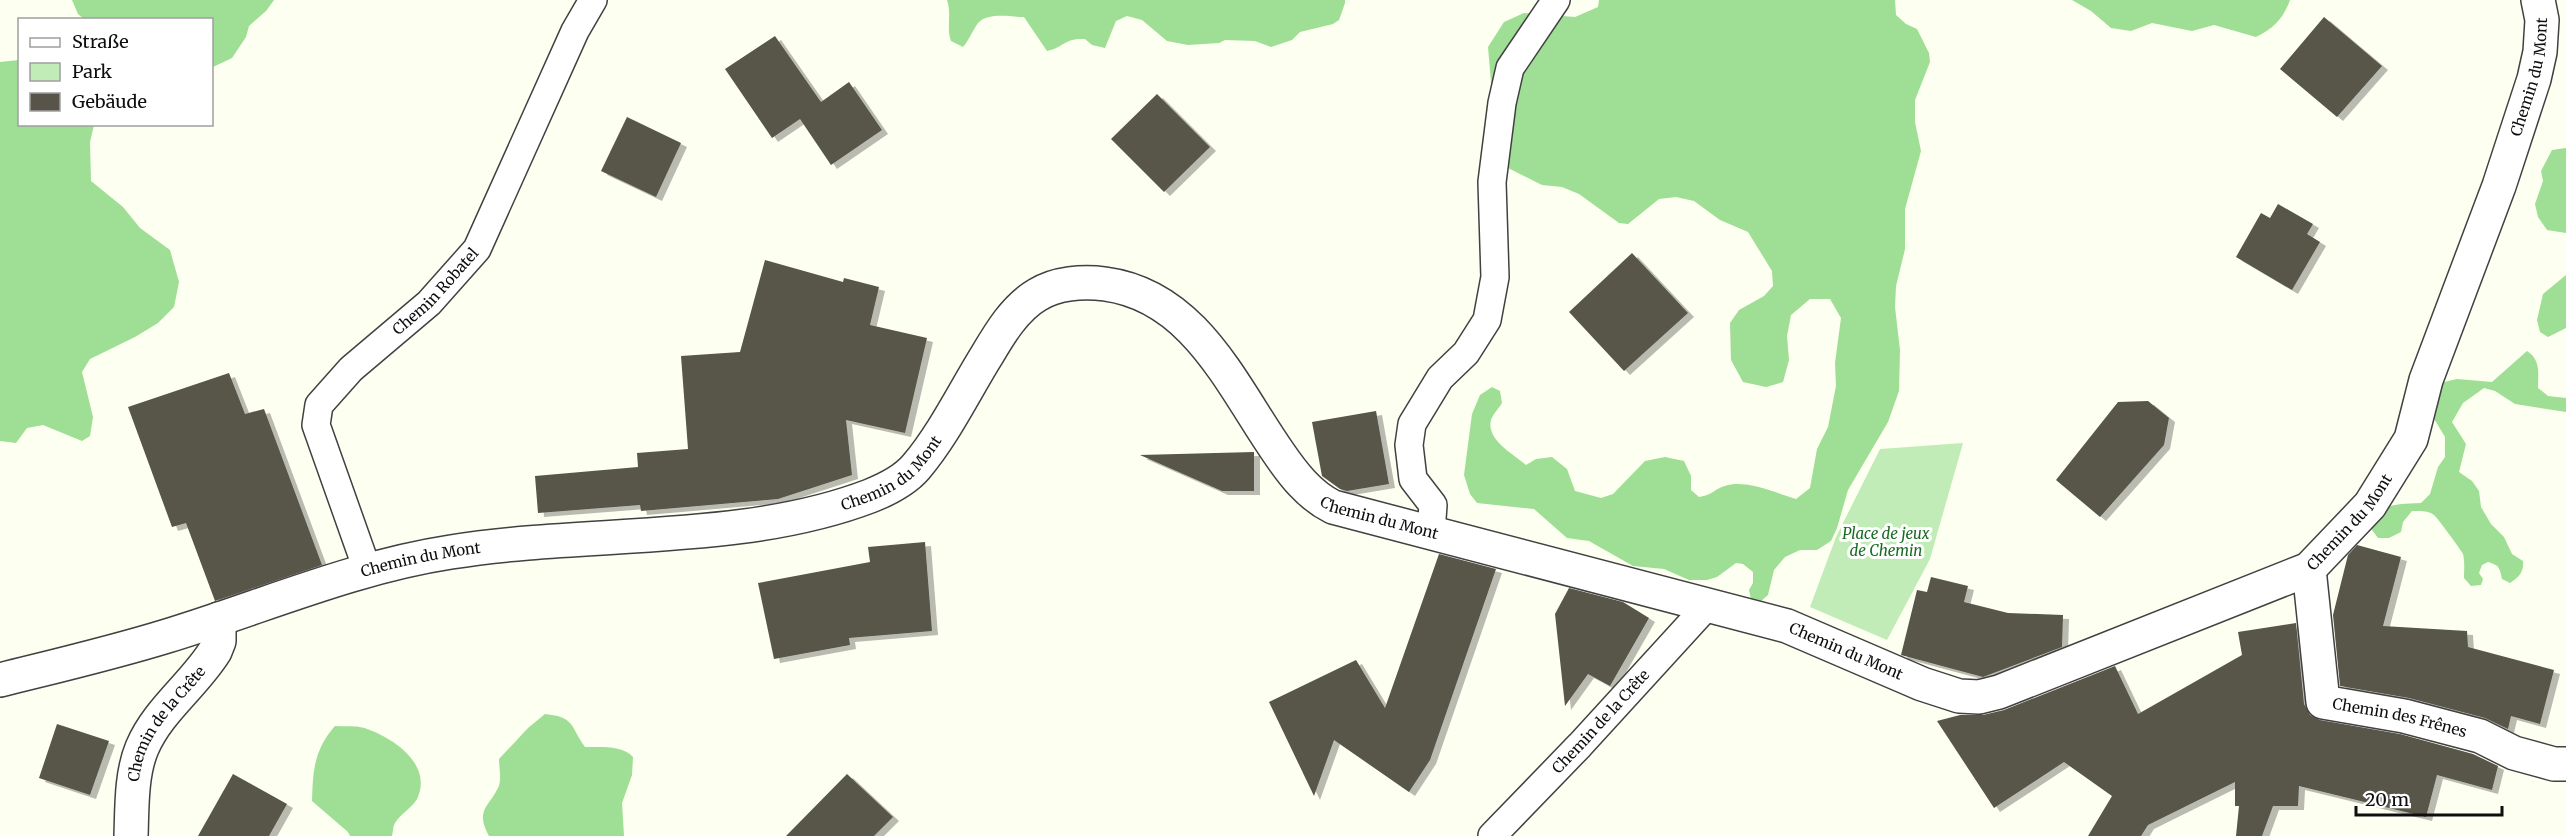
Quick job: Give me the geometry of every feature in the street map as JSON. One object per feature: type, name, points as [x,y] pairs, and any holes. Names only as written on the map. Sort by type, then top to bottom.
[{"type":"street","name":"Chemin du Mont","points":[[0,680],[114,651],[219,619],[367,569],[451,552],[545,540],[619,537],[742,525],[786,518],[871,495],[902,479],[915,468],[1015,313],[1036,295],[1053,288],[1080,282],[1130,288],[1176,314],[1198,334],[1216,358],[1297,478],[1323,502],[1350,512],[1787,626],[1922,684],[1959,696],[1979,697],[2000,692],[2309,569],[2370,505],[2411,439],[2426,380],[2495,197],[2534,79],[2542,32],[2538,0]]},
{"type":"street","name":"Chemin des Frênes","points":[[2309,569],[2323,702],[2404,716],[2480,736],[2514,753],[2554,764],[2566,764]]},
{"type":"street","name":"Chemin de la Crête","points":[[131,836],[135,782],[142,748],[171,704],[215,651],[219,641],[219,619]]},
{"type":"lane","name":"Chemin Robatel","points":[[367,569],[316,425],[319,405],[351,369],[429,303],[477,249],[575,31],[593,0]]},
{"type":"lane","points":[[1431,532],[1433,505],[1413,479],[1409,445],[1412,424],[1440,378],[1467,353],[1487,320],[1495,277],[1492,182],[1502,103],[1510,68],[1556,0]]},
{"type":"lane","name":"Chemin de la Crête","points":[[1492,836],[1580,745],[1708,605]]},
{"type":"green space","points":[[72,0],[274,0],[266,11],[249,26],[246,37],[232,58],[213,67],[213,18],[83,18],[78,14]]},
{"type":"green space","points":[[947,0],[1345,0],[1345,3],[1339,20],[1333,24],[1300,32],[1292,40],[1271,47],[1255,41],[1225,40],[1219,43],[1188,45],[1167,41],[1142,20],[1127,16],[1116,21],[1105,48],[1092,45],[1085,39],[1078,39],[1047,51],[1024,17],[988,17],[978,23],[963,47],[951,41]]},
{"type":"green space","points":[[1599,0],[1895,0],[1896,15],[1906,24],[1917,29],[1929,53],[1930,62],[1915,100],[1915,122],[1921,151],[1905,209],[1905,249],[1896,286],[1895,307],[1900,350],[1899,391],[1888,422],[1848,490],[1831,541],[1817,550],[1800,550],[1785,557],[1774,570],[1768,595],[1760,602],[1751,599],[1749,590],[1753,583],[1753,572],[1743,564],[1736,563],[1717,577],[1707,580],[1689,580],[1664,569],[1633,566],[1589,541],[1567,538],[1534,509],[1477,503],[1470,494],[1464,475],[1472,414],[1480,395],[1492,387],[1500,391],[1502,403],[1491,420],[1496,440],[1526,465],[1536,459],[1552,457],[1567,469],[1575,491],[1601,498],[1613,494],[1645,461],[1665,457],[1684,461],[1691,476],[1691,490],[1699,497],[1725,486],[1742,484],[1796,499],[1810,488],[1817,449],[1828,427],[1836,386],[1835,363],[1841,318],[1830,299],[1810,299],[1791,315],[1787,336],[1789,360],[1783,382],[1766,387],[1743,382],[1731,360],[1730,323],[1739,310],[1764,296],[1773,286],[1772,271],[1748,232],[1720,220],[1694,201],[1676,197],[1659,199],[1628,224],[1619,223],[1579,194],[1562,187],[1542,185],[1498,163],[1488,47],[1504,22],[1524,13],[1575,17],[1598,7]]},
{"type":"green space","points":[[2072,0],[2290,0],[2277,22],[2256,37],[2214,25],[2192,31],[2152,23],[2131,31],[2111,28],[2091,11]]},
{"type":"green space","points":[[18,60],[18,126],[94,126],[90,142],[91,181],[123,207],[140,228],[170,250],[179,282],[174,307],[158,323],[90,359],[82,372],[93,417],[90,436],[82,441],[43,425],[27,428],[16,443],[0,441],[0,62]]},
{"type":"green space","points":[[2566,148],[2566,233],[2547,230],[2538,217],[2535,204],[2543,181],[2541,171],[2552,150]]},
{"type":"green space","points":[[2566,275],[2566,328],[2548,337],[2540,332],[2537,320],[2543,294]]},
{"type":"green space","points":[[2527,351],[2537,363],[2538,388],[2548,396],[2566,398],[2566,412],[2515,404],[2495,391],[2484,388],[2463,403],[2452,422],[2466,444],[2459,472],[2472,481],[2479,491],[2481,507],[2491,524],[2504,537],[2512,554],[2523,561],[2520,574],[2510,583],[2502,579],[2497,566],[2488,562],[2482,565],[2479,573],[2483,579],[2481,585],[2471,586],[2464,578],[2463,554],[2433,514],[2412,511],[2403,522],[2401,532],[2389,538],[2378,538],[2372,530],[2374,521],[2383,509],[2389,506],[2421,503],[2430,494],[2438,467],[2445,457],[2445,437],[2433,417],[2440,383],[2457,379],[2492,382]]},
{"type":"green space","name":"Place de jeux de Chemin","points":[[1963,443],[1930,559],[1887,640],[1810,607],[1836,537],[1880,449]]},
{"type":"green space","points":[[545,714],[567,720],[585,747],[623,750],[633,757],[632,775],[622,803],[624,836],[489,836],[483,815],[499,785],[499,759],[528,728]]},
{"type":"green space","points":[[335,726],[360,727],[378,733],[409,755],[416,765],[421,787],[417,799],[395,823],[392,836],[350,836],[312,801],[316,761],[323,743]]},
{"type":"building","points":[[2324,17],[2382,66],[2337,117],[2280,69]]},
{"type":"building","points":[[775,36],[821,102],[849,82],[882,130],[831,165],[800,119],[772,138],[725,69]]},
{"type":"building","points":[[1157,94],[1210,147],[1164,192],[1111,139]]},
{"type":"building","points":[[627,117],[681,143],[656,197],[601,171]]},
{"type":"building","points":[[2278,204],[2313,224],[2307,234],[2320,242],[2292,290],[2236,257],[2261,213],[2270,218]]},
{"type":"building","points":[[1632,253],[1688,313],[1624,371],[1569,312]]},
{"type":"building","points":[[765,260],[843,282],[844,278],[879,287],[870,325],[927,338],[905,433],[846,420],[852,475],[778,499],[641,511],[640,505],[538,513],[535,476],[638,467],[637,453],[688,449],[681,356],[740,352]]},
{"type":"building","points":[[229,373],[245,414],[264,409],[322,565],[215,601],[186,523],[172,527],[128,407]]},
{"type":"building","points":[[2148,401],[2169,418],[2164,445],[2100,517],[2056,480],[2118,402]]},
{"type":"building","points":[[1376,411],[1389,484],[1347,491],[1340,489],[1322,476],[1312,422]]},
{"type":"building","points":[[1254,452],[1254,491],[1222,491],[1140,455]]},
{"type":"building","points":[[925,542],[932,631],[849,638],[850,645],[774,659],[758,583],[870,562],[868,547]]},
{"type":"building","points":[[2357,545],[2401,557],[2383,626],[2467,631],[2468,647],[2554,670],[2540,724],[2511,716],[2508,729],[2485,718],[2409,698],[2340,686],[2333,615],[2348,555]]},
{"type":"building","points":[[1439,554],[1496,569],[1430,760],[1409,792],[1334,740],[1314,796],[1269,702],[1356,660],[1385,708]]},
{"type":"building","points":[[1931,577],[1968,586],[1964,602],[2008,613],[2063,615],[2062,647],[1983,677],[1901,655],[1917,590],[1927,592]]},
{"type":"building","points":[[1569,588],[1623,602],[1649,618],[1610,686],[1588,674],[1565,706],[1555,614]]},
{"type":"building","points":[[2296,623],[2304,704],[2310,715],[2320,720],[2400,734],[2473,754],[2498,766],[2492,790],[2437,775],[2426,817],[2299,786],[2298,806],[2273,806],[2262,836],[2236,836],[2239,806],[2235,806],[2235,782],[2148,825],[2141,836],[2088,836],[2112,796],[2064,762],[1994,808],[1937,721],[1960,715],[1983,715],[2004,710],[2115,666],[2138,714],[2242,655],[2238,632]]},
{"type":"building","points":[[57,724],[109,741],[90,795],[39,778]]},
{"type":"building","points":[[233,774],[287,804],[269,836],[198,836]]},
{"type":"building","points":[[847,774],[893,817],[874,836],[786,836]]}]
